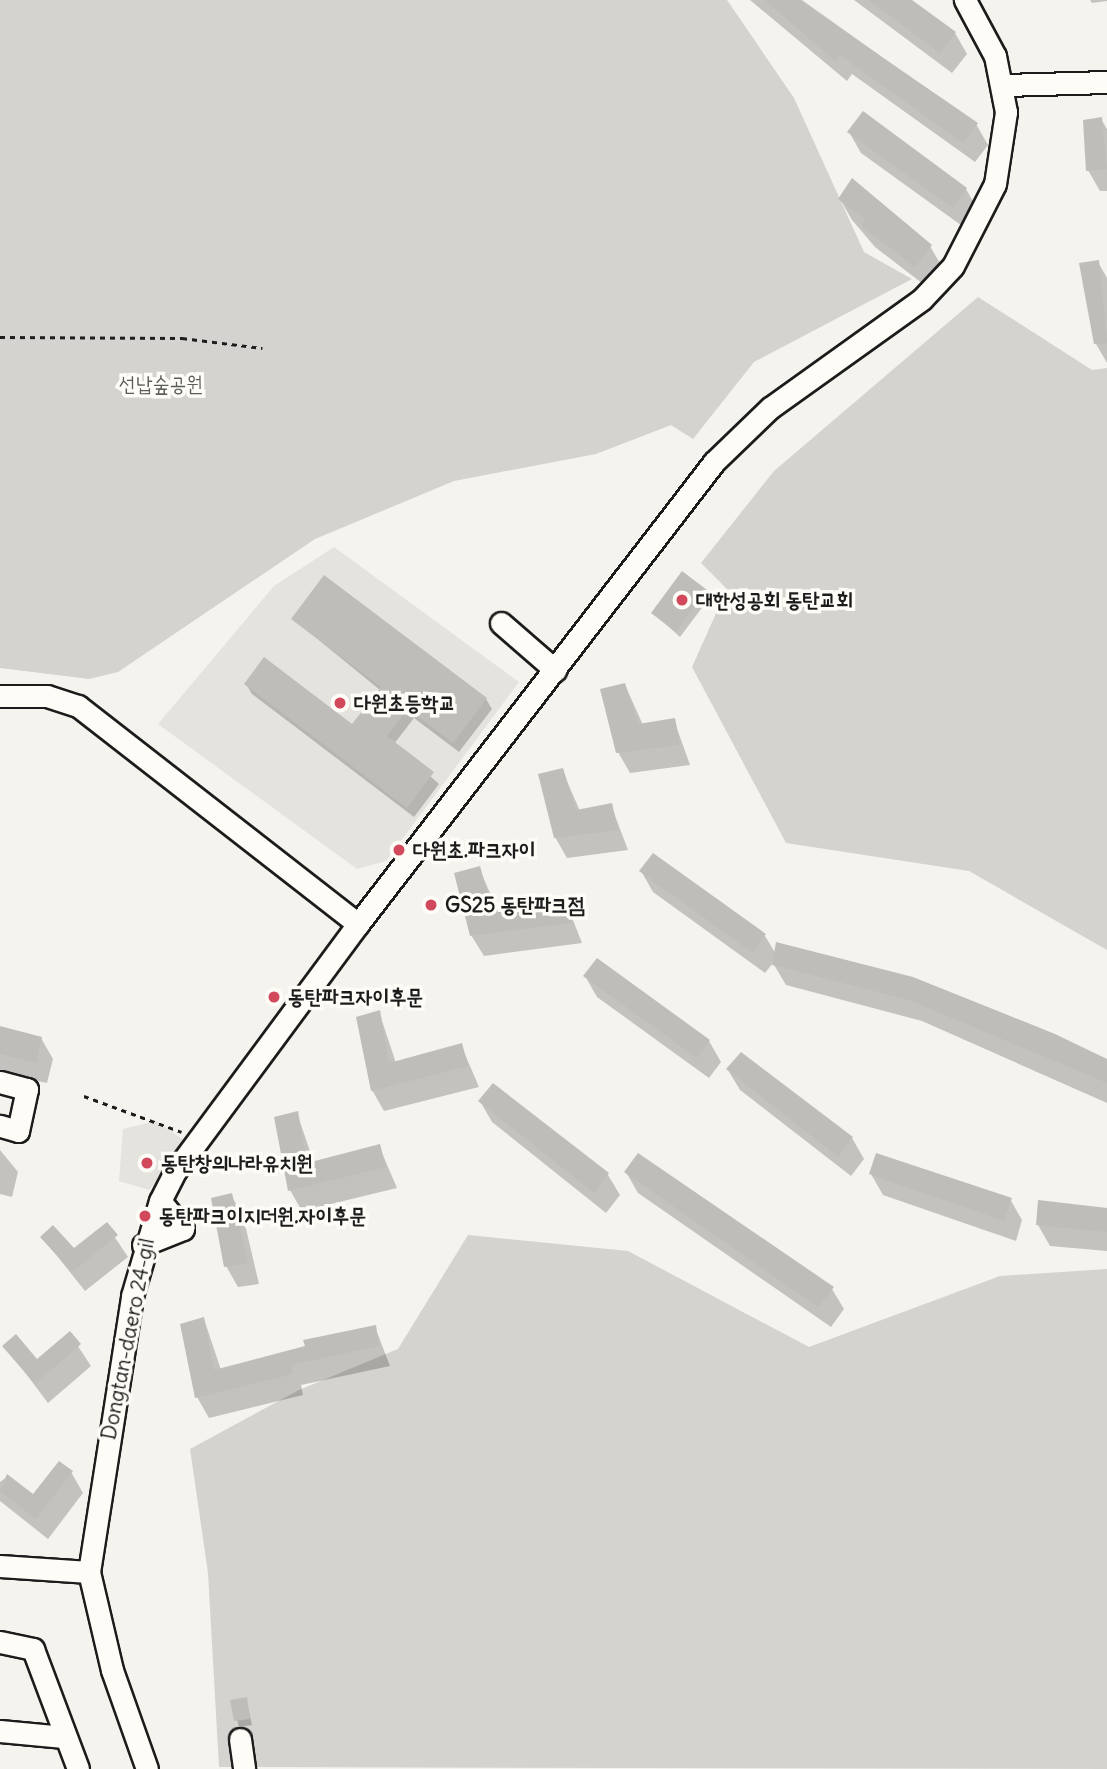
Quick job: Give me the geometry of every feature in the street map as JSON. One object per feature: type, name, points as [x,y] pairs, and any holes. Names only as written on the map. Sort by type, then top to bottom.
[{"type":"street","points":[[965,0],[1005,85],[1107,82]]},
{"type":"street","name":"Dongtan-daero 24-gil","points":[[147,1769],[111,1670],[89,1572],[143,1245],[160,1201],[196,1142],[358,924],[742,432],[922,299],[953,266],[995,184],[1005,85]]},
{"type":"street","points":[[501,623],[555,670]]},
{"type":"street","points":[[0,696],[47,696],[78,705],[358,924]]},
{"type":"street","points":[[0,1082],[27,1089],[18,1131],[0,1126]]},
{"type":"street","points":[[143,1245],[183,1229],[160,1201]]},
{"type":"street","points":[[0,1566],[89,1572]]},
{"type":"street","points":[[0,1642],[33,1649],[64,1738],[78,1769]]},
{"type":"street","points":[[0,1731],[64,1738]]},
{"type":"street","points":[[240,1739],[244,1769]]},
{"type":"path","points":[[0,337],[182,338],[262,348]]},
{"type":"path","points":[[84,1096],[168,1123],[196,1142]]},
{"type":"shaded area","name":"다원초등학교","points":[[334,547],[519,682],[386,861],[357,869],[158,724],[274,586]]},
{"type":"shaded area","name":"동탄창의나라유치원","points":[[156,1121],[191,1145],[149,1190],[119,1181],[123,1129]]},
{"type":"green space","name":"선납숲공원","points":[[0,0],[727,0],[794,98],[864,252],[912,279],[754,362],[693,439],[671,425],[596,454],[454,481],[315,539],[118,672],[89,679],[0,668]]},
{"type":"green space","points":[[978,297],[1092,370],[1107,368],[1107,950],[969,871],[786,843],[692,667],[727,589],[701,563],[774,471]]},
{"type":"green space","points":[[468,1235],[628,1251],[809,1347],[1000,1276],[1107,1269],[1107,1769],[219,1767],[208,1573],[190,1449],[299,1390],[398,1349]]},
{"type":"building","points":[[765,0],[799,0],[978,123],[963,143],[840,55],[835,61]]},
{"type":"building","points":[[868,0],[912,0],[956,32],[940,53]]},
{"type":"building","points":[[863,111],[967,188],[953,208],[847,132]]},
{"type":"building","points":[[1102,117],[1107,169],[1086,171],[1083,120]]},
{"type":"building","points":[[852,178],[932,245],[915,267],[861,226],[866,220],[838,199]]},
{"type":"building","points":[[1099,260],[1107,343],[1094,344],[1079,263]]},
{"type":"building","points":[[682,571],[707,590],[676,632],[651,613]]},
{"type":"building","points":[[324,575],[487,698],[453,743],[408,709],[387,736],[434,772],[407,808],[244,684],[264,657],[352,724],[381,687],[291,619]]},
{"type":"building","points":[[625,683],[638,724],[675,718],[680,745],[616,753],[600,689]]},
{"type":"building","points":[[563,768],[576,810],[612,803],[618,830],[554,838],[538,774]]},
{"type":"building","points":[[653,853],[766,934],[753,953],[639,871]]},
{"type":"building","points":[[480,866],[492,908],[566,898],[571,923],[470,936],[454,873]]},
{"type":"building","points":[[776,942],[913,977],[1055,1034],[1107,1059],[1107,1083],[909,1000],[772,965]]},
{"type":"building","points":[[597,958],[710,1040],[697,1058],[583,976]]},
{"type":"building","points":[[380,1010],[389,1063],[462,1043],[468,1066],[371,1091],[356,1017]]},
{"type":"building","points":[[0,1026],[42,1037],[36,1063],[0,1054]]},
{"type":"building","points":[[741,1052],[853,1137],[838,1157],[726,1069]]},
{"type":"building","points":[[493,1083],[609,1173],[594,1193],[478,1101]]},
{"type":"building","points":[[298,1111],[307,1163],[380,1144],[386,1167],[288,1191],[274,1117]]},
{"type":"building","points":[[638,1153],[834,1287],[818,1307],[624,1172]]},
{"type":"building","points":[[876,1153],[1012,1198],[1004,1221],[869,1174]]},
{"type":"building","points":[[232,1193],[248,1263],[224,1267],[211,1198]]},
{"type":"building","points":[[1038,1200],[1107,1208],[1107,1232],[1036,1225]]},
{"type":"building","points":[[107,1222],[118,1235],[72,1272],[40,1237],[53,1225],[74,1248]]},
{"type":"building","points":[[204,1317],[214,1370],[305,1346],[303,1340],[376,1325],[379,1346],[291,1365],[293,1374],[195,1398],[180,1324]]},
{"type":"building","points":[[70,1331],[81,1344],[35,1384],[2,1346],[16,1334],[37,1359]]},
{"type":"building","points":[[59,1461],[73,1471],[36,1519],[0,1491],[7,1474],[33,1494]]},
{"type":"building","points":[[247,1697],[250,1719],[234,1721],[230,1700]]},
{"type":"place","name":"대한성공회 동탄교회","points":[[682,600]]},
{"type":"place","name":"다원초등학교","points":[[340,703]]},
{"type":"place","name":"다원초.파크자이","points":[[399,850]]},
{"type":"place","name":"GS25 동탄파크점","points":[[431,905]]},
{"type":"place","name":"동탄파크자이후문","points":[[274,997]]},
{"type":"place","name":"동탄창의나라유치원","points":[[147,1163]]},
{"type":"place","name":"동탄파크이지더원.자이후문","points":[[145,1216]]}]
